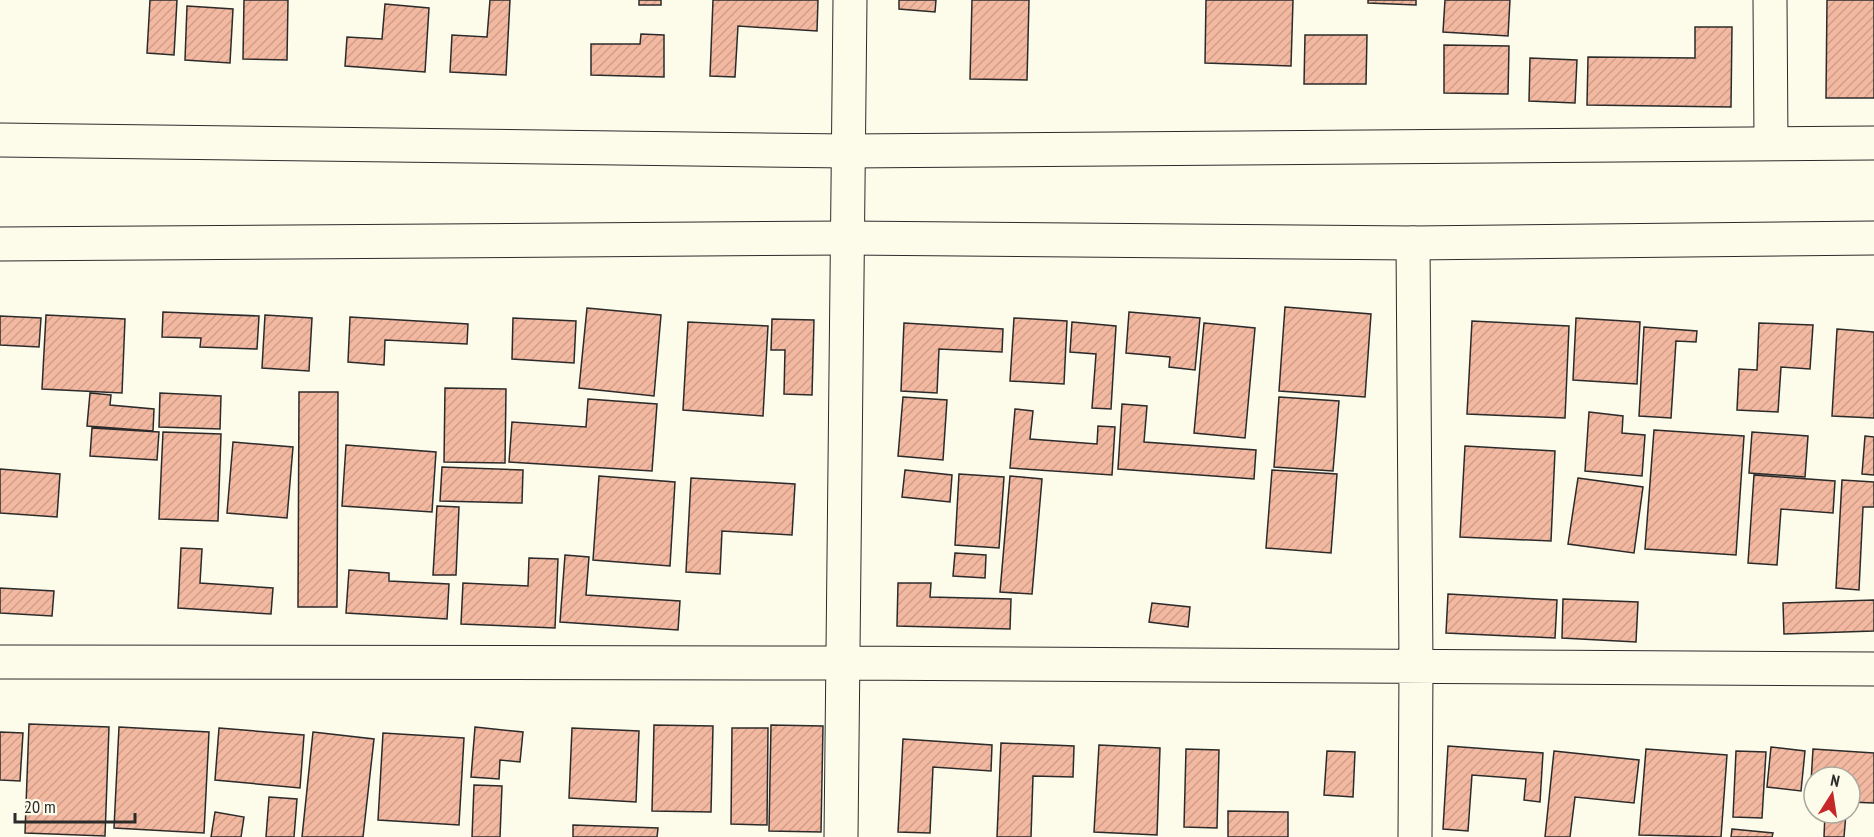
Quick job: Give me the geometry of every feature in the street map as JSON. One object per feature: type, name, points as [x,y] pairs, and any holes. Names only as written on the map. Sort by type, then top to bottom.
[{"type":"main road","points":[[840,837],[850,0]]},
{"type":"main road","points":[[1770,0],[1771,142]]},
{"type":"main road","points":[[0,140],[848,151],[1874,142]]},
{"type":"main road","points":[[0,244],[847,238],[1413,243],[1874,238]]},
{"type":"main road","points":[[1413,243],[1415,837]]},
{"type":"main road","points":[[0,662],[842,663],[1874,669]]},
{"type":"building","points":[[150,0],[177,0],[174,55],[147,53]]},
{"type":"building","points":[[244,0],[288,0],[287,60],[243,59]]},
{"type":"building","points":[[490,0],[510,0],[506,75],[450,72],[452,35],[487,37]]},
{"type":"building","points":[[639,0],[661,0],[661,5],[639,5]]},
{"type":"building","points":[[713,0],[818,0],[817,31],[738,26],[735,77],[710,76]]},
{"type":"building","points":[[899,0],[936,0],[935,12],[899,9]]},
{"type":"building","points":[[972,0],[1029,0],[1027,80],[970,79]]},
{"type":"building","points":[[1206,0],[1293,0],[1291,66],[1205,63]]},
{"type":"building","points":[[1368,0],[1416,0],[1416,5],[1368,3]]},
{"type":"building","points":[[1445,0],[1510,0],[1508,36],[1443,32]]},
{"type":"building","points":[[1827,0],[1874,0],[1874,98],[1826,98]]},
{"type":"building","points":[[385,4],[429,8],[425,72],[345,66],[347,37],[382,39]]},
{"type":"building","points":[[187,6],[233,9],[230,63],[185,60]]},
{"type":"building","points":[[1695,27],[1732,27],[1731,107],[1587,105],[1588,57],[1695,58]]},
{"type":"building","points":[[641,34],[664,35],[664,77],[591,75],[591,44],[640,44]]},
{"type":"building","points":[[1305,35],[1367,35],[1366,84],[1304,84]]},
{"type":"building","points":[[1444,45],[1509,46],[1508,94],[1444,93]]},
{"type":"building","points":[[1530,58],[1577,60],[1575,103],[1529,101]]},
{"type":"building","points":[[1285,307],[1371,314],[1365,397],[1279,391]]},
{"type":"building","points":[[587,308],[661,315],[654,396],[579,388]]},
{"type":"building","points":[[163,312],[259,316],[257,349],[200,347],[201,338],[162,337]]},
{"type":"building","points":[[1129,312],[1200,318],[1195,370],[1169,367],[1170,357],[1126,353]]},
{"type":"building","points":[[46,315],[125,319],[122,393],[42,389]]},
{"type":"building","points":[[265,315],[312,318],[309,371],[262,368]]},
{"type":"building","points":[[0,316],[41,318],[39,347],[0,345]]},
{"type":"building","points":[[350,317],[468,324],[467,344],[385,340],[384,365],[348,362]]},
{"type":"building","points":[[513,318],[576,321],[574,363],[512,359]]},
{"type":"building","points":[[1014,318],[1067,321],[1064,384],[1010,381]]},
{"type":"building","points":[[1576,318],[1640,322],[1637,384],[1573,380]]},
{"type":"building","points":[[772,319],[814,320],[812,395],[784,394],[785,350],[771,350]]},
{"type":"building","points":[[1472,321],[1569,326],[1565,418],[1467,414]]},
{"type":"building","points":[[688,322],[768,326],[763,416],[683,410]]},
{"type":"building","points":[[1072,322],[1116,326],[1111,409],[1092,408],[1096,354],[1070,352]]},
{"type":"building","points":[[904,323],[1003,329],[1002,352],[939,349],[937,393],[901,391]]},
{"type":"building","points":[[1204,323],[1255,328],[1245,438],[1194,433]]},
{"type":"building","points":[[1759,323],[1813,325],[1810,369],[1781,367],[1778,412],[1737,410],[1739,369],[1757,370]]},
{"type":"building","points":[[1644,327],[1697,331],[1696,342],[1676,341],[1671,418],[1639,416]]},
{"type":"building","points":[[1837,329],[1874,332],[1874,418],[1832,416]]},
{"type":"building","points":[[445,388],[506,389],[505,463],[444,462]]},
{"type":"building","points":[[299,392],[338,392],[337,607],[298,607]]},
{"type":"building","points":[[90,393],[111,395],[110,405],[154,409],[153,431],[87,426]]},
{"type":"building","points":[[160,393],[221,396],[220,429],[159,427]]},
{"type":"building","points":[[903,397],[947,400],[943,460],[898,456]]},
{"type":"building","points":[[1279,397],[1339,401],[1333,471],[1274,467]]},
{"type":"building","points":[[588,399],[657,404],[652,471],[509,462],[512,422],[586,427]]},
{"type":"building","points":[[1122,404],[1147,406],[1144,442],[1256,450],[1254,479],[1118,469]]},
{"type":"building","points":[[1015,409],[1033,411],[1030,439],[1097,444],[1098,426],[1115,427],[1112,475],[1010,468]]},
{"type":"building","points":[[1589,412],[1623,416],[1622,433],[1645,435],[1642,476],[1585,471]]},
{"type":"building","points":[[92,428],[159,432],[157,460],[90,456]]},
{"type":"building","points":[[1654,430],[1744,436],[1736,555],[1645,549]]},
{"type":"building","points":[[163,432],[221,434],[218,521],[159,519]]},
{"type":"building","points":[[1752,432],[1808,436],[1805,477],[1749,473]]},
{"type":"building","points":[[1865,436],[1874,437],[1874,475],[1862,474]]},
{"type":"building","points":[[233,442],[293,447],[287,518],[227,513]]},
{"type":"building","points":[[346,445],[436,452],[432,512],[342,506]]},
{"type":"building","points":[[1465,446],[1555,451],[1551,541],[1460,537]]},
{"type":"building","points":[[442,467],[523,470],[522,503],[440,501]]},
{"type":"building","points":[[0,469],[60,474],[57,517],[0,513]]},
{"type":"building","points":[[905,470],[952,475],[950,502],[902,497]]},
{"type":"building","points":[[1272,470],[1337,474],[1331,553],[1266,548]]},
{"type":"building","points":[[959,474],[1004,477],[999,548],[955,545]]},
{"type":"building","points":[[1754,475],[1835,481],[1833,513],[1781,509],[1777,565],[1748,563]]},
{"type":"building","points":[[599,476],[675,482],[670,566],[593,560]]},
{"type":"building","points":[[1010,476],[1042,479],[1032,594],[1000,592]]},
{"type":"building","points":[[691,478],[795,484],[792,535],[722,531],[720,574],[686,572]]},
{"type":"building","points":[[1578,478],[1643,487],[1634,553],[1568,544]]},
{"type":"building","points":[[1842,480],[1874,482],[1874,507],[1863,507],[1859,590],[1836,588]]},
{"type":"building","points":[[437,506],[459,507],[456,575],[433,575]]},
{"type":"building","points":[[181,548],[202,549],[200,583],[273,588],[271,614],[178,608]]},
{"type":"building","points":[[955,553],[986,555],[985,578],[953,576]]},
{"type":"building","points":[[565,555],[589,557],[586,595],[680,601],[678,630],[560,622]]},
{"type":"building","points":[[529,558],[558,559],[555,628],[461,624],[463,583],[528,586]]},
{"type":"building","points":[[349,570],[389,573],[389,581],[449,584],[447,619],[346,613]]},
{"type":"building","points":[[898,583],[931,583],[930,597],[1011,599],[1010,629],[897,626]]},
{"type":"building","points":[[0,588],[54,591],[52,616],[0,613]]},
{"type":"building","points":[[1448,594],[1557,600],[1555,638],[1446,633]]},
{"type":"building","points":[[1563,599],[1638,602],[1636,642],[1562,638]]},
{"type":"building","points":[[1874,600],[1874,631],[1784,634],[1783,603]]},
{"type":"building","points":[[1152,603],[1190,607],[1188,627],[1149,622]]},
{"type":"building","points":[[29,724],[109,727],[105,836],[25,833]]},
{"type":"building","points":[[654,725],[713,726],[711,812],[652,811]]},
{"type":"building","points":[[771,725],[823,726],[821,832],[769,831]]},
{"type":"building","points":[[119,727],[209,732],[204,833],[114,828]]},
{"type":"building","points":[[475,727],[523,732],[520,762],[500,760],[499,779],[471,777]]},
{"type":"building","points":[[219,728],[304,735],[300,788],[215,780]]},
{"type":"building","points":[[572,728],[639,731],[636,802],[569,798]]},
{"type":"building","points":[[732,728],[768,728],[767,825],[731,824]]},
{"type":"building","points":[[0,732],[23,733],[20,781],[0,780]]},
{"type":"building","points":[[313,732],[374,739],[363,837],[302,837]]},
{"type":"building","points":[[383,733],[464,738],[459,825],[378,820]]},
{"type":"building","points":[[903,739],[992,745],[991,771],[933,767],[930,833],[898,832]]},
{"type":"building","points":[[1001,743],[1074,746],[1073,777],[1033,776],[1031,837],[997,837]]},
{"type":"building","points":[[1099,745],[1160,748],[1157,835],[1094,832]]},
{"type":"building","points":[[1448,746],[1543,753],[1540,802],[1524,800],[1526,779],[1472,775],[1468,831],[1443,829]]},
{"type":"building","points":[[1771,747],[1805,751],[1801,791],[1767,787]]},
{"type":"building","points":[[1186,749],[1219,750],[1217,828],[1184,827]]},
{"type":"building","points":[[1646,749],[1727,755],[1721,837],[1639,835]]},
{"type":"building","points":[[1813,749],[1874,753],[1874,803],[1862,802],[1862,765],[1812,765]]},
{"type":"building","points":[[1327,751],[1355,752],[1353,797],[1324,795]]},
{"type":"building","points":[[1554,751],[1639,760],[1634,803],[1575,797],[1570,837],[1545,837]]},
{"type":"building","points":[[1736,751],[1766,752],[1762,818],[1733,817]]},
{"type":"building","points":[[474,785],[502,786],[500,837],[472,837]]},
{"type":"building","points":[[269,797],[297,799],[294,837],[266,837]]},
{"type":"building","points":[[1228,811],[1288,812],[1288,837],[1228,837]]},
{"type":"building","points":[[215,812],[244,817],[241,837],[211,837]]},
{"type":"building","points":[[573,825],[658,828],[657,837],[573,837]]},
{"type":"building","points":[[1824,825],[1845,825],[1844,837],[1824,837]]},
{"type":"building","points":[[1732,829],[1773,833],[1772,837],[1731,837]]}]
